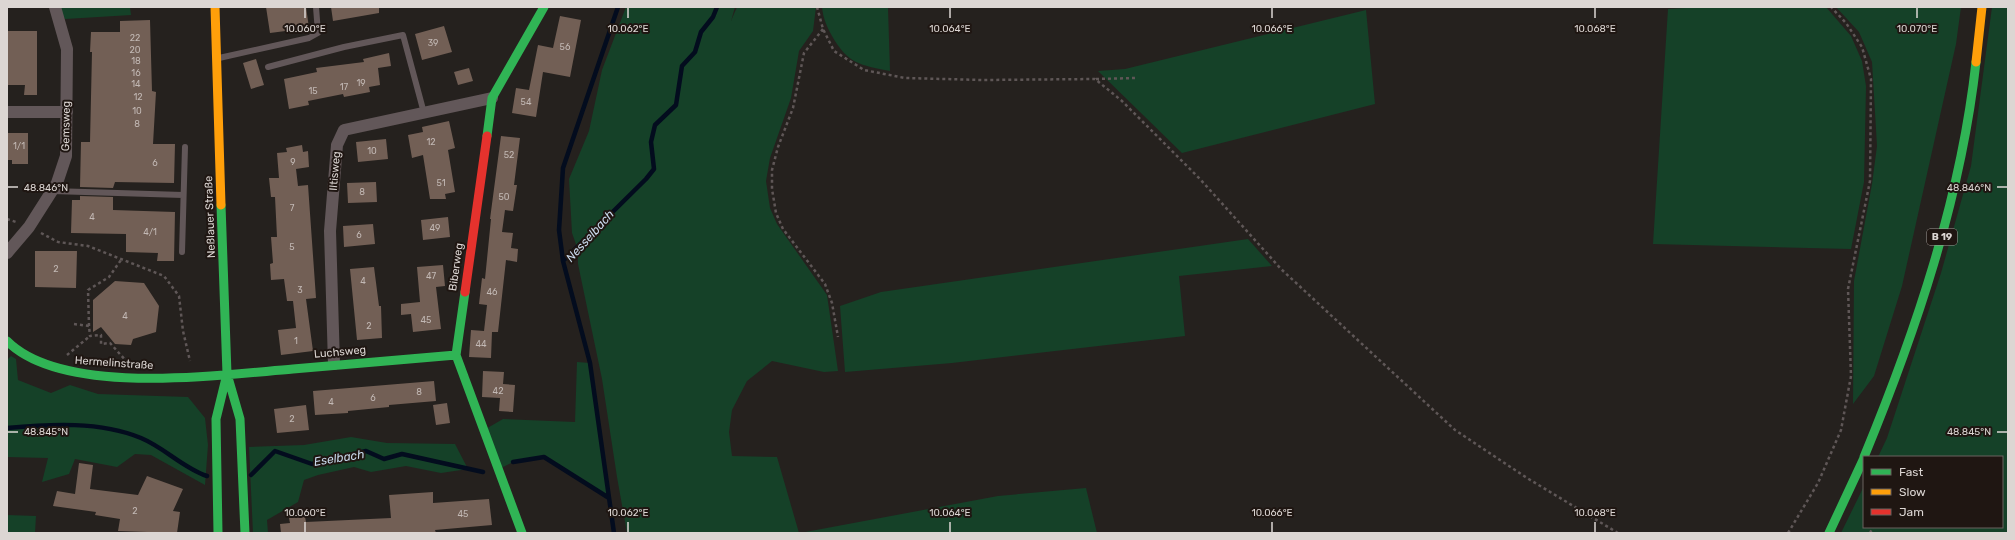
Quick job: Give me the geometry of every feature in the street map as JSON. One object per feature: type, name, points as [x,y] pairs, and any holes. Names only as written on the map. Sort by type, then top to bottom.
[{"type":"main road","name":"Neßlauer Straße","points":[[215,7],[215,58],[227,374],[240,419],[245,533]]},
{"type":"main road","name":"Biberweg","points":[[522,533],[456,355],[492,98],[544,7]]},
{"type":"main road","name":"B 19","points":[[1865,456],[1906,352],[1942,238],[1968,121],[1982,7]]},
{"type":"main road","name":"Hermelinstraße","points":[[7,341],[13,347],[51,367],[82,374],[133,378],[194,377],[227,374]]},
{"type":"main road","name":"Luchsweg","points":[[227,374],[456,355]]},
{"type":"main road","name":"Neßlauer Straße","points":[[218,533],[216,419],[227,374]]},
{"type":"main road","name":"B 19","points":[[1829,533],[1863,460]]},
{"type":"street","name":"Gemsweg","points":[[7,253],[29,227],[57,183],[66,156],[67,49],[55,7]]},
{"type":"street","name":"Iltisweg","points":[[334,364],[330,231],[338,145],[344,130],[492,98]]},
{"type":"street","points":[[7,112],[67,112]]},
{"type":"lane","points":[[215,58],[309,38],[318,32],[316,7]]},
{"type":"lane","points":[[268,67],[344,47],[403,35],[424,113]]},
{"type":"lane","points":[[182,252],[185,147]]},
{"type":"lane","points":[[52,191],[183,195]]},
{"type":"path","points":[[817,7],[823,29],[834,51],[864,70],[905,78],[983,80],[1136,78]]},
{"type":"path","points":[[1788,533],[1818,483],[1841,430],[1851,376],[1848,289],[1870,181],[1871,79],[1862,47],[1846,23],[1831,7]]},
{"type":"path","points":[[823,29],[804,52],[793,108],[778,147],[772,170],[772,189],[776,214],[783,229],[825,284],[832,303],[838,337]]},
{"type":"path","points":[[1095,79],[1122,101],[1200,179],[1281,269],[1455,430],[1527,478],[1618,533]]},
{"type":"path","points":[[29,227],[58,242],[88,246],[120,260],[164,276],[179,296],[183,331],[194,377]]},
{"type":"path","points":[[90,336],[88,290],[109,277],[120,260]]},
{"type":"path","points":[[74,324],[89,326]]},
{"type":"path","points":[[51,367],[90,336],[101,335],[101,344],[110,343],[126,361]]},
{"type":"green space","points":[[58,7],[130,7],[131,15],[65,19]]},
{"type":"green space","points":[[626,7],[735,7],[731,21],[737,7],[816,7],[813,31],[799,51],[791,98],[770,158],[766,181],[770,208],[777,224],[827,295],[838,371],[824,372],[772,361],[747,381],[732,410],[729,432],[732,456],[777,457],[799,533],[627,533],[602,379],[578,264],[578,250],[572,233],[569,179],[589,131],[602,70]]},
{"type":"green space","points":[[822,7],[909,7],[888,8],[890,71],[863,65],[849,58],[838,45],[828,29],[824,19]]},
{"type":"green space","points":[[1703,7],[1826,7],[1851,36],[1862,61],[1866,86],[1864,182],[1851,249],[1653,244],[1668,9]]},
{"type":"green space","points":[[1836,7],[1961,7],[1956,44],[1902,286],[1874,376],[1853,404],[1854,281],[1872,184],[1877,146],[1872,62],[1859,32]]},
{"type":"green space","points":[[1992,7],[2008,7],[2008,533],[1841,533],[1863,488],[1863,528],[2003,528],[2003,456],[1878,456],[1887,438],[1941,273],[1971,166]]},
{"type":"green space","points":[[1366,10],[1375,104],[1182,153],[1098,71],[1125,69]]},
{"type":"green space","points":[[1248,239],[1272,266],[1179,276],[1185,336],[952,363],[845,372],[840,306],[881,292]]},
{"type":"green space","points":[[11,356],[16,359],[18,380],[51,393],[70,385],[98,394],[188,397],[205,418],[208,445],[205,485],[151,455],[135,454],[117,467],[75,459],[69,474],[42,482],[48,458],[7,457],[7,360]]},
{"type":"green space","points":[[577,362],[590,363],[609,498],[544,457],[513,462],[499,469],[484,430],[503,419],[575,422]]},
{"type":"green space","points":[[351,437],[387,443],[455,444],[468,469],[441,473],[406,466],[371,472],[354,467],[318,475],[304,480],[298,502],[267,520],[268,533],[253,533],[249,447],[304,445]]},
{"type":"green space","points":[[1086,488],[1097,533],[800,533],[998,496]]},
{"type":"green space","points":[[7,515],[36,516],[35,533],[7,533]]},
{"type":"building","points":[[266,7],[306,7],[309,28],[270,33]]},
{"type":"building","points":[[331,7],[379,7],[379,13],[333,21]]},
{"type":"building","points":[[560,16],[581,20],[570,77],[543,72],[536,117],[512,113],[516,88],[529,90],[538,45],[553,48]]},
{"type":"building","points":[[150,20],[152,91],[156,92],[153,144],[175,144],[174,183],[115,182],[113,188],[80,187],[81,142],[90,142],[91,32],[120,32],[120,21]]},
{"type":"building","points":[[444,26],[452,52],[422,60],[415,34]]},
{"type":"building","points":[[7,31],[37,31],[37,95],[24,95],[25,85],[7,85]]},
{"type":"building","points":[[389,53],[391,66],[378,68],[380,85],[369,87],[370,92],[344,97],[343,94],[308,101],[309,105],[289,109],[284,79],[317,72],[316,68],[364,62],[363,59]]},
{"type":"building","points":[[256,59],[264,85],[251,89],[243,63]]},
{"type":"building","points":[[469,68],[473,81],[458,85],[454,72]]},
{"type":"building","points":[[449,121],[455,148],[448,150],[455,192],[445,194],[446,199],[430,199],[423,155],[412,158],[408,135],[423,132],[422,127]]},
{"type":"building","points":[[7,133],[28,133],[28,164],[12,164],[12,160],[7,160]]},
{"type":"building","points":[[501,136],[520,138],[514,185],[517,185],[513,211],[505,210],[502,232],[513,233],[511,248],[518,249],[517,262],[506,260],[498,332],[492,332],[491,358],[469,357],[471,330],[484,331],[487,305],[479,304],[482,278],[485,279],[490,219]]},
{"type":"building","points":[[386,139],[388,159],[358,162],[356,142]]},
{"type":"building","points":[[302,145],[303,152],[308,151],[309,167],[296,169],[298,186],[308,185],[316,298],[306,299],[313,351],[281,355],[278,330],[296,328],[293,301],[287,301],[284,279],[271,280],[270,264],[273,263],[271,237],[277,237],[275,197],[271,197],[269,178],[279,178],[277,153],[287,152],[286,148]]},
{"type":"building","points":[[376,182],[377,202],[348,203],[347,183]]},
{"type":"building","points":[[80,196],[113,197],[113,210],[175,212],[174,261],[157,261],[158,253],[126,252],[126,234],[71,233],[72,200],[80,200]]},
{"type":"building","points":[[448,217],[450,237],[423,240],[421,220]]},
{"type":"building","points":[[373,224],[375,244],[344,247],[343,226]]},
{"type":"building","points":[[35,251],[77,251],[76,288],[35,287]]},
{"type":"building","points":[[443,265],[445,286],[436,287],[441,329],[413,332],[411,314],[401,315],[401,304],[420,302],[417,267]]},
{"type":"building","points":[[374,267],[379,306],[381,306],[382,338],[357,340],[350,269]]},
{"type":"building","points":[[115,281],[144,283],[159,306],[156,332],[133,339],[131,345],[115,344],[101,327],[93,332],[93,300]]},
{"type":"building","points":[[483,371],[504,372],[503,384],[515,385],[513,412],[499,411],[500,398],[482,397]]},
{"type":"building","points":[[434,381],[436,401],[389,405],[389,407],[348,411],[348,413],[315,415],[313,391]]},
{"type":"building","points":[[447,403],[450,423],[436,425],[433,405]]},
{"type":"building","points":[[306,405],[309,430],[277,433],[274,409]]},
{"type":"building","points":[[79,463],[93,465],[90,489],[138,495],[147,476],[183,489],[173,511],[180,512],[177,533],[118,531],[120,519],[95,515],[96,512],[53,506],[57,491],[75,494]]},
{"type":"building","points":[[433,492],[433,503],[489,499],[492,525],[435,530],[436,533],[281,533],[280,524],[290,523],[289,518],[305,517],[306,522],[391,518],[389,495]]},
{"type":"waterway","points":[[563,261],[559,230],[563,168],[618,7]]},
{"type":"waterway","name":"Nesselbach","points":[[614,533],[590,363],[563,261],[646,179],[654,169],[651,142],[655,125],[676,105],[682,66],[695,52],[701,32],[713,17],[717,7]]},
{"type":"waterway","name":"Eselbach","points":[[7,428],[40,425],[75,425],[109,429],[150,442],[190,468],[207,476]]},
{"type":"waterway","name":"Eselbach","points":[[251,475],[275,451],[312,464],[366,451],[384,459],[402,454],[483,472]]},
{"type":"waterway","name":"Eselbach","points":[[513,462],[544,457],[609,498]]},
{"type":"traffic: fast","points":[[487,136],[492,98],[544,7]]},
{"type":"traffic: fast","points":[[1864,456],[1918,313],[1948,214],[1969,113],[1976,62]]},
{"type":"traffic: fast","points":[[221,205],[227,374],[240,419],[245,533]]},
{"type":"traffic: fast","points":[[465,292],[456,355],[522,533]]},
{"type":"traffic: fast","points":[[7,341],[32,359],[65,370],[103,376],[143,378],[185,378],[456,355]]},
{"type":"traffic: fast","points":[[218,533],[216,419],[227,374]]},
{"type":"traffic: fast","points":[[1829,533],[1863,460]]},
{"type":"traffic: slow","points":[[215,7],[221,205]]},
{"type":"traffic: slow","points":[[1976,62],[1982,7]]},
{"type":"traffic: jam","points":[[465,292],[487,136]]}]
